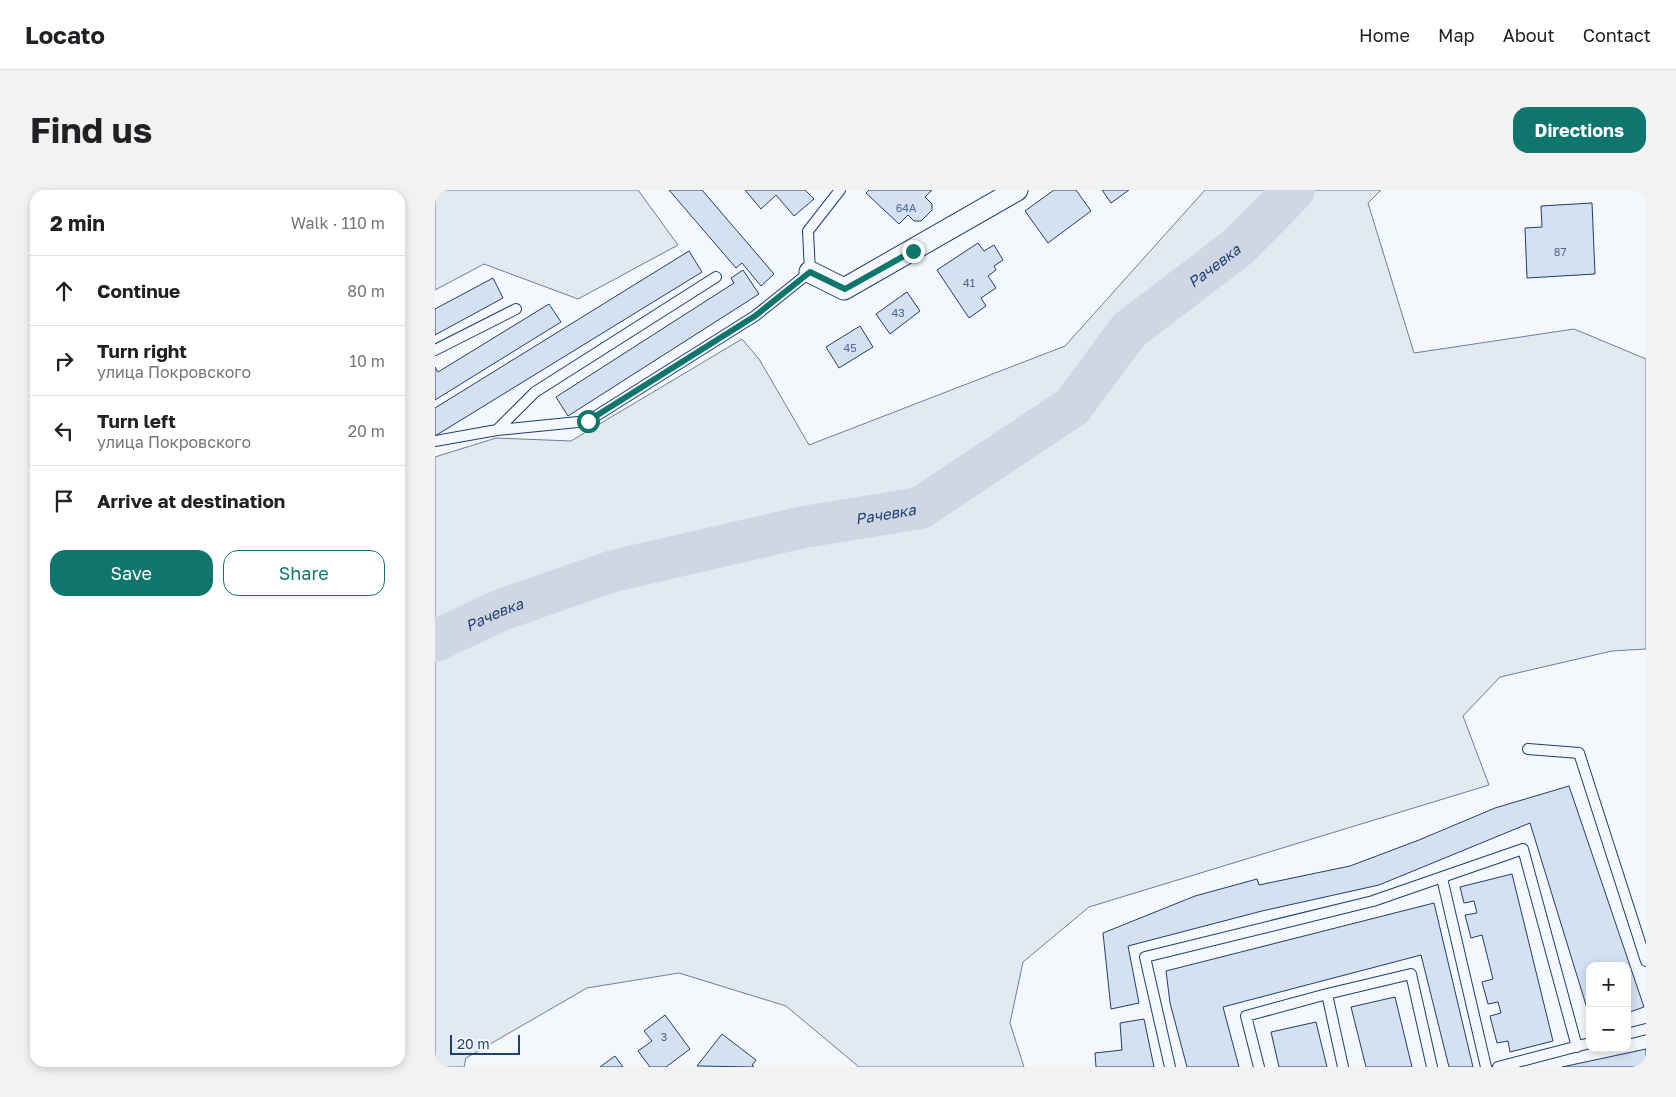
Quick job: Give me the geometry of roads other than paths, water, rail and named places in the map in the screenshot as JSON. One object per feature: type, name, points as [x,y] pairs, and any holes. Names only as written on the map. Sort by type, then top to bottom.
[{"type":"street","points":[[810,272],[845,289],[1017,190]]},
{"type":"lane","points":[[435,441],[497,430],[588,421],[755,316],[810,272],[808,231],[835,192]]},
{"type":"lane","points":[[497,430],[535,392],[716,277]]},
{"type":"lane","points":[[435,350],[516,309]]},
{"type":"lane","points":[[1528,749],[1579,753],[1646,962]]},
{"type":"lane","points":[[1170,1067],[1145,957],[1373,901],[1523,849],[1577,1047]]},
{"type":"lane","points":[[1442,878],[1486,1067]]},
{"type":"lane","points":[[1259,1067],[1246,1016],[1411,974],[1432,1067]]},
{"type":"lane","points":[[1327,994],[1343,1067]]},
{"type":"lane","points":[[1631,1033],[1646,1029]]},
{"type":"lane","points":[[1498,1067],[1586,1044]]},
{"type":"waterway","name":"Рачевка","points":[[435,641],[501,610],[613,571],[804,527],[920,508],[1072,407],[1129,330],[1238,247],[1294,190]]}]
